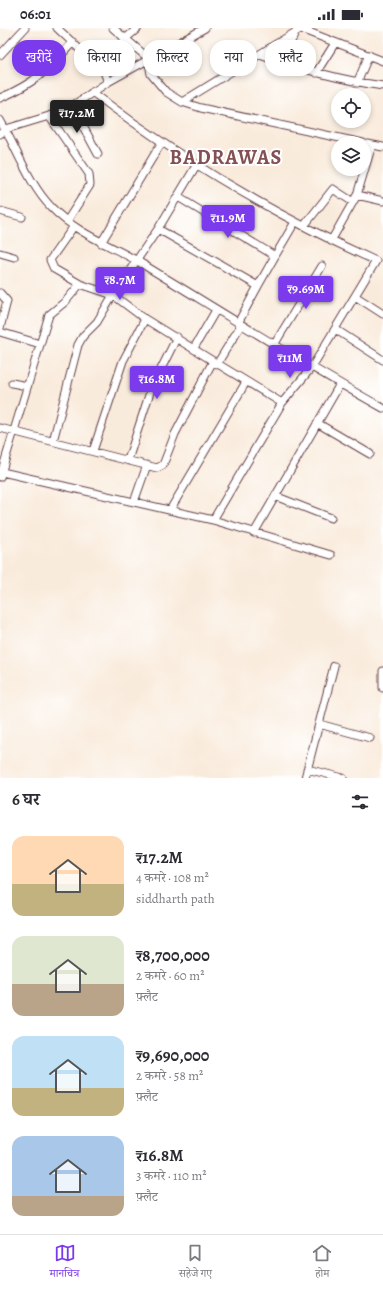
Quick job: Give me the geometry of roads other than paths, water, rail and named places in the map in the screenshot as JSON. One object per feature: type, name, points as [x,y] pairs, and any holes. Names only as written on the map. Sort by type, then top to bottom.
[{"type":"street","points":[[0,55],[25,28]]},
{"type":"street","points":[[0,98],[35,81],[55,63],[73,42],[57,28]]},
{"type":"street","points":[[113,28],[143,54]]},
{"type":"street","points":[[125,39],[138,28]]},
{"type":"street","points":[[182,40],[204,28]]},
{"type":"street","points":[[182,102],[300,29]]},
{"type":"street","points":[[300,29],[383,61]]},
{"type":"street","points":[[293,40],[300,29]]},
{"type":"street","points":[[335,43],[316,73],[357,83],[383,86]]},
{"type":"street","points":[[260,54],[265,56]]},
{"type":"street","points":[[357,83],[369,55]]},
{"type":"street","points":[[0,134],[6,129],[49,116],[72,106],[143,61]]},
{"type":"street","points":[[106,76],[108,82]]},
{"type":"street","points":[[153,76],[166,92],[182,102],[200,108],[331,136]]},
{"type":"street","points":[[92,92],[162,142],[197,164],[295,222],[331,241],[381,264],[355,296],[312,367],[282,403],[213,520]]},
{"type":"street","points":[[72,106],[98,154]]},
{"type":"street","points":[[49,116],[89,174],[91,180],[90,185],[67,221]]},
{"type":"street","points":[[0,120],[39,192],[52,208],[67,221],[102,243],[137,261],[274,345],[383,408]]},
{"type":"street","points":[[102,243],[162,142]]},
{"type":"street","points":[[331,241],[357,195],[372,145],[383,147]]},
{"type":"street","points":[[53,441],[78,345],[83,336],[97,322],[113,294],[137,261],[178,198],[197,164]]},
{"type":"street","points":[[304,226],[333,189],[354,202]]},
{"type":"street","points":[[357,195],[383,201]]},
{"type":"street","points":[[178,198],[275,256]]},
{"type":"street","points":[[0,211],[22,217]]},
{"type":"street","points":[[0,428],[158,468],[163,465],[175,434],[215,363],[240,324],[258,286],[295,222]]},
{"type":"street","points":[[74,226],[50,260],[54,269],[80,284],[113,294],[145,319],[177,337],[215,363],[282,403]]},
{"type":"street","points":[[158,229],[258,286]]},
{"type":"street","points":[[0,253],[14,257]]},
{"type":"street","points":[[274,345],[322,266]]},
{"type":"street","points":[[80,284],[66,300],[49,315],[1,474],[213,520],[331,555]]},
{"type":"street","points":[[0,293],[7,302],[0,328]]},
{"type":"street","points":[[355,296],[383,314]]},
{"type":"street","points":[[194,348],[216,310]]},
{"type":"street","points":[[93,451],[123,361],[145,319]]},
{"type":"street","points":[[335,330],[383,360]]},
{"type":"street","points":[[0,332],[40,344]]},
{"type":"street","points":[[128,460],[151,389],[177,337]]},
{"type":"street","points":[[170,510],[246,382]]},
{"type":"street","points":[[12,383],[27,386]]},
{"type":"street","points":[[254,533],[340,384]]},
{"type":"street","points":[[317,423],[370,454]]},
{"type":"street","points":[[134,502],[147,465]]},
{"type":"street","points":[[275,496],[331,518]]},
{"type":"street","points":[[305,778],[334,666]]},
{"type":"street","points":[[383,671],[383,688]]},
{"type":"street","points":[[319,724],[370,738]]},
{"type":"street","points":[[307,769],[343,778]]},
{"type":"district","name":"BADRAWAS","points":[[226,157]]}]
